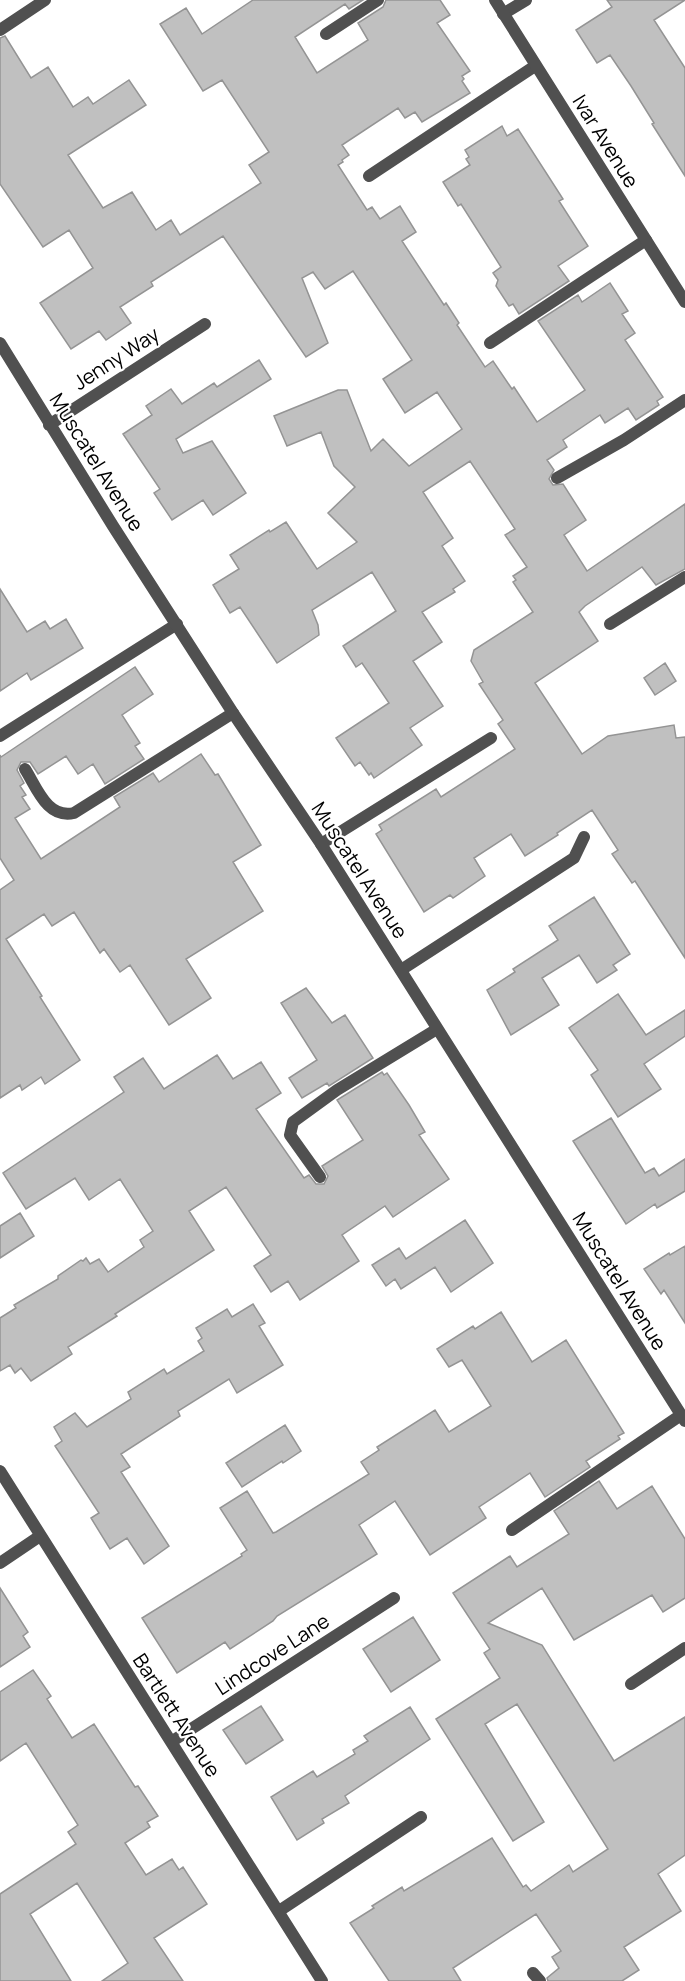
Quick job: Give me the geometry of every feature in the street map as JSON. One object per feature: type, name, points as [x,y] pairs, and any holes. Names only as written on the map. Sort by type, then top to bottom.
[{"type":"street","points":[[0,30],[45,0]]},
{"type":"street","points":[[326,34],[378,0]]},
{"type":"street","name":"Ivar Avenue","points":[[495,0],[685,302]]},
{"type":"street","points":[[503,14],[526,0]]},
{"type":"street","points":[[369,176],[535,66]]},
{"type":"street","points":[[490,343],[646,240]]},
{"type":"street","name":"Jenny Way","points":[[49,425],[205,324]]},
{"type":"street","name":"Muscatel Avenue","points":[[2,350],[233,714],[321,844],[683,1418]]},
{"type":"street","points":[[557,478],[624,440],[685,400]]},
{"type":"street","points":[[610,624],[685,577]]},
{"type":"street","points":[[0,736],[177,624]]},
{"type":"street","points":[[25,769],[48,806],[57,813],[65,815],[74,813],[233,714]]},
{"type":"street","points":[[321,844],[491,738]]},
{"type":"street","points":[[401,970],[574,858],[584,837]]},
{"type":"street","points":[[320,1177],[290,1135],[293,1122],[338,1090],[437,1029]]},
{"type":"street","points":[[512,1530],[683,1418]]},
{"type":"street","name":"Bartlett Avenue","points":[[0,1471],[322,1981]]},
{"type":"street","points":[[0,1563],[40,1536]]},
{"type":"street","name":"Lindcove Lane","points":[[171,1742],[394,1599]]},
{"type":"street","points":[[631,1684],[685,1648]]},
{"type":"street","points":[[279,1911],[421,1817]]},
{"type":"building","points":[[253,0],[363,0],[349,9],[345,4],[295,37],[317,73],[368,40],[358,23],[383,7],[386,0],[440,0],[450,15],[437,23],[470,71],[462,76],[464,79],[462,81],[470,93],[422,122],[415,112],[405,118],[398,108],[342,145],[349,155],[338,165],[367,210],[372,207],[380,219],[400,206],[416,232],[402,241],[444,305],[446,303],[459,323],[457,325],[485,367],[493,361],[512,389],[514,387],[537,422],[585,390],[538,321],[578,295],[582,302],[610,283],[628,311],[622,314],[635,333],[625,340],[663,397],[657,401],[659,405],[636,420],[628,408],[605,423],[600,415],[563,440],[567,447],[547,460],[554,470],[549,479],[553,485],[563,484],[586,520],[564,535],[587,571],[685,504],[685,569],[656,585],[642,567],[585,606],[579,612],[598,641],[535,683],[582,754],[608,736],[674,725],[676,738],[685,737],[685,958],[635,881],[632,883],[612,854],[618,850],[592,810],[525,856],[511,834],[474,858],[485,876],[453,898],[450,895],[424,912],[376,834],[382,830],[379,825],[436,789],[441,797],[515,749],[498,724],[503,720],[479,684],[483,682],[471,661],[474,650],[533,612],[513,582],[516,580],[513,576],[527,567],[505,535],[515,529],[470,461],[423,492],[453,538],[442,546],[465,581],[453,589],[455,592],[422,612],[442,642],[413,661],[443,706],[410,728],[422,745],[374,778],[360,762],[355,766],[336,738],[389,703],[362,663],[356,667],[343,646],[396,611],[372,572],[312,610],[319,635],[277,663],[240,607],[230,613],[213,585],[239,569],[230,555],[286,522],[317,569],[357,542],[328,513],[355,487],[334,466],[321,432],[287,446],[274,416],[338,390],[347,390],[371,451],[383,439],[409,466],[462,429],[437,392],[405,413],[383,379],[412,360],[353,271],[325,289],[313,272],[302,278],[328,343],[306,357],[223,236],[151,282],[153,286],[120,307],[131,323],[106,340],[99,331],[71,349],[40,303],[93,268],[69,230],[43,247],[0,184],[0,38],[5,36],[31,78],[48,67],[73,107],[88,97],[93,104],[129,80],[146,105],[68,155],[103,208],[132,192],[156,230],[171,220],[180,235],[261,183],[249,165],[269,152],[222,80],[203,91],[160,24],[186,8],[202,34]]},
{"type":"building","points":[[607,0],[685,0],[654,20],[685,68],[685,176],[610,55],[597,63],[576,30],[612,7]]},
{"type":"building","points":[[502,126],[507,136],[518,129],[563,199],[559,201],[588,246],[558,266],[569,281],[519,314],[513,304],[509,306],[496,286],[498,280],[493,273],[501,267],[461,204],[458,206],[443,182],[470,165],[466,159],[469,157],[465,150]]},
{"type":"building","points":[[259,360],[271,379],[176,439],[183,453],[212,441],[246,493],[213,515],[203,500],[172,520],[154,493],[160,489],[123,434],[152,415],[146,406],[171,389],[182,404],[214,383],[217,387]]},
{"type":"building","points":[[0,589],[27,632],[45,621],[50,629],[66,619],[83,648],[31,680],[27,673],[0,691]]},
{"type":"building","points":[[665,663],[676,681],[655,695],[644,678]]},
{"type":"building","points":[[135,667],[153,694],[122,715],[140,743],[135,746],[144,759],[105,784],[93,764],[78,774],[66,756],[38,774],[30,762],[21,762],[17,770],[24,783],[20,786],[26,795],[22,797],[30,809],[15,818],[41,859],[120,807],[114,797],[153,773],[159,782],[201,754],[215,775],[218,774],[261,845],[233,862],[263,911],[186,959],[211,998],[169,1025],[130,965],[120,972],[104,949],[100,953],[74,912],[52,926],[44,914],[6,939],[80,1060],[45,1084],[41,1077],[22,1090],[20,1085],[0,1098],[0,890],[14,880],[0,858],[0,755],[1,757]]},
{"type":"building","points":[[594,897],[630,954],[613,965],[617,970],[597,983],[579,955],[542,978],[559,1005],[511,1035],[487,990],[515,972],[513,969],[558,940],[549,926]]},
{"type":"building","points":[[306,988],[332,1023],[345,1015],[373,1058],[329,1086],[327,1083],[302,1098],[289,1078],[317,1060],[281,1003]]},
{"type":"building","points":[[618,994],[646,1035],[685,1010],[685,1036],[644,1064],[661,1089],[618,1117],[591,1075],[598,1070],[569,1028]]},
{"type":"building","points":[[217,1055],[233,1079],[261,1062],[281,1093],[256,1109],[304,1178],[309,1175],[316,1184],[324,1184],[328,1176],[322,1166],[363,1140],[337,1100],[382,1072],[384,1075],[387,1073],[409,1105],[425,1132],[419,1135],[449,1179],[393,1217],[385,1206],[342,1235],[359,1261],[300,1300],[288,1281],[271,1292],[254,1266],[271,1255],[226,1187],[189,1211],[214,1250],[68,1347],[72,1354],[31,1381],[21,1368],[15,1373],[10,1365],[0,1371],[0,1318],[16,1308],[14,1305],[58,1279],[58,1276],[86,1258],[90,1264],[99,1259],[108,1272],[144,1247],[140,1240],[153,1231],[120,1179],[89,1200],[75,1178],[26,1209],[3,1173],[124,1092],[114,1077],[143,1058],[164,1089]]},
{"type":"building","points":[[611,1118],[645,1173],[654,1168],[659,1176],[685,1159],[685,1191],[657,1208],[655,1204],[626,1224],[573,1141]]},
{"type":"building","points":[[20,1213],[34,1236],[0,1258],[0,1226]]},
{"type":"building","points":[[465,1220],[493,1263],[451,1292],[435,1267],[401,1289],[395,1279],[386,1286],[372,1265],[399,1248],[406,1259]]},
{"type":"building","points":[[685,1246],[685,1323],[664,1290],[661,1294],[644,1269]]},
{"type":"building","points":[[253,1304],[265,1323],[259,1326],[283,1365],[237,1393],[229,1379],[178,1411],[180,1416],[121,1454],[130,1467],[121,1472],[169,1546],[144,1564],[127,1538],[110,1549],[91,1518],[99,1513],[55,1446],[62,1441],[54,1427],[75,1413],[87,1427],[131,1399],[128,1392],[164,1369],[167,1374],[204,1351],[198,1341],[202,1338],[196,1328],[227,1309],[232,1317]]},
{"type":"building","points":[[501,1312],[532,1362],[566,1340],[624,1433],[618,1436],[620,1439],[586,1461],[590,1467],[545,1497],[530,1473],[479,1507],[486,1518],[430,1555],[395,1501],[359,1525],[377,1554],[277,1616],[230,1649],[225,1642],[177,1673],[142,1618],[242,1556],[241,1554],[247,1550],[220,1508],[247,1491],[273,1533],[276,1532],[369,1474],[361,1462],[379,1450],[377,1447],[435,1410],[449,1432],[491,1406],[462,1360],[449,1367],[437,1349],[473,1326],[475,1329]]},
{"type":"building","points":[[285,1425],[301,1451],[242,1487],[226,1463]]},
{"type":"building","points":[[599,1481],[617,1509],[652,1486],[685,1539],[685,1598],[663,1612],[652,1595],[574,1640],[542,1588],[488,1623],[542,1645],[614,1761],[685,1717],[685,1855],[658,1874],[681,1911],[624,1947],[639,1970],[622,1981],[548,1981],[547,1978],[559,1968],[552,1957],[561,1951],[536,1914],[453,1968],[461,1981],[389,1981],[350,1923],[402,1887],[404,1891],[492,1838],[523,1887],[526,1885],[531,1891],[569,1865],[573,1872],[608,1849],[517,1704],[485,1724],[544,1822],[513,1841],[436,1719],[500,1678],[484,1653],[490,1649],[453,1593],[510,1556],[517,1567],[569,1534],[554,1511]]},
{"type":"building","points":[[0,1588],[28,1632],[23,1636],[30,1647],[0,1667]]},
{"type":"building","points":[[413,1617],[440,1660],[391,1692],[363,1649]]},
{"type":"building","points":[[33,1670],[51,1696],[47,1699],[72,1738],[94,1724],[135,1787],[138,1786],[158,1816],[147,1822],[150,1827],[125,1843],[146,1875],[172,1859],[179,1870],[183,1867],[207,1904],[154,1938],[183,1981],[102,1981],[128,1963],[77,1883],[30,1914],[71,1981],[0,1981],[0,1894],[76,1844],[68,1832],[78,1825],[26,1743],[0,1761],[0,1692]]},
{"type":"building","points":[[261,1706],[283,1740],[246,1764],[223,1730]]},
{"type":"building","points":[[410,1707],[430,1739],[345,1796],[349,1803],[322,1819],[324,1823],[297,1840],[271,1797],[313,1771],[317,1777],[355,1754],[353,1750],[368,1741],[364,1736]]}]
